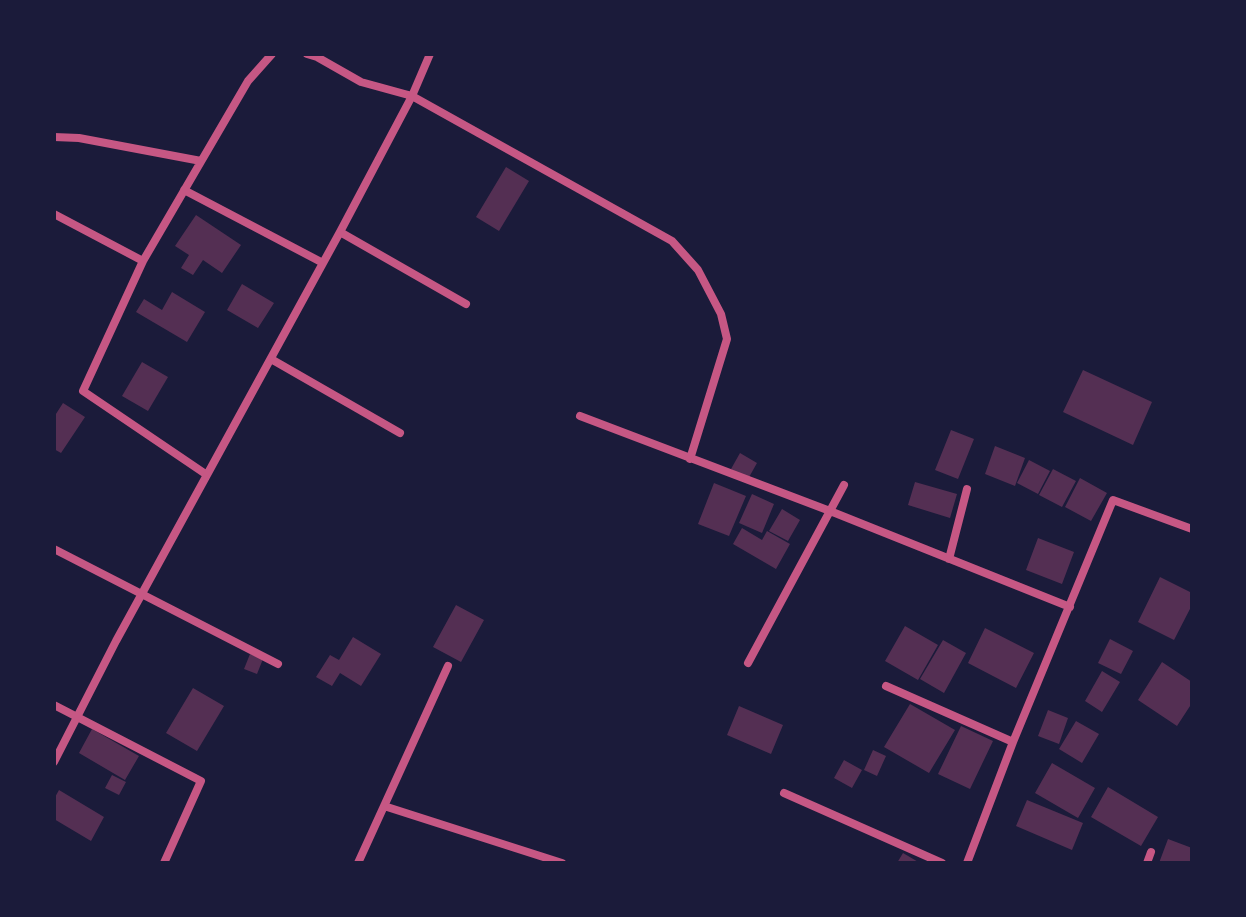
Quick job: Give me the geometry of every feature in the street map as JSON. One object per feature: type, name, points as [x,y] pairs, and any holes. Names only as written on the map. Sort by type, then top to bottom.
[{"type":"street","points":[[207,475],[83,391],[143,261],[248,81],[272,54]]},
{"type":"street","points":[[307,54],[361,82],[412,96],[672,241],[698,270],[721,314],[727,339],[690,459]]},
{"type":"street","points":[[54,762],[340,232],[412,96],[430,54]]},
{"type":"street","points":[[54,137],[79,138],[201,161]]},
{"type":"street","points":[[184,190],[323,263]]},
{"type":"street","points":[[54,214],[143,261]]},
{"type":"street","points":[[340,232],[466,304]]},
{"type":"street","points":[[271,359],[400,433]]},
{"type":"street","points":[[580,416],[1070,607]]},
{"type":"street","points":[[748,663],[844,485]]},
{"type":"street","points":[[949,559],[967,489]]},
{"type":"street","points":[[967,863],[1013,742],[1113,500],[1192,529]]},
{"type":"street","points":[[54,549],[278,664]]},
{"type":"street","points":[[358,863],[448,666]]},
{"type":"street","points":[[886,686],[1013,742]]},
{"type":"street","points":[[54,705],[201,781],[164,863]]},
{"type":"street","points":[[784,793],[942,863]]},
{"type":"street","points":[[384,806],[562,863]]},
{"type":"street","points":[[1147,863],[1151,852]]},
{"type":"building","points":[[506,167],[529,181],[499,231],[476,217]]},
{"type":"building","points":[[196,215],[241,245],[222,273],[203,260],[193,275],[181,268],[189,255],[175,246]]},
{"type":"building","points":[[242,284],[274,303],[258,328],[227,310]]},
{"type":"building","points":[[172,292],[205,312],[187,342],[136,312],[144,299],[162,310]]},
{"type":"building","points":[[142,362],[168,377],[148,411],[122,396]]},
{"type":"building","points":[[1083,370],[1152,402],[1133,445],[1063,412]]},
{"type":"building","points":[[63,403],[85,417],[61,453],[54,449],[54,417]]},
{"type":"building","points":[[951,430],[974,439],[958,479],[935,470]]},
{"type":"building","points":[[995,446],[1025,458],[1015,486],[985,474]]},
{"type":"building","points":[[740,453],[757,463],[748,479],[731,469]]},
{"type":"building","points":[[1029,460],[1050,471],[1038,494],[1017,483]]},
{"type":"building","points":[[1053,469],[1076,481],[1062,507],[1039,495]]},
{"type":"building","points":[[1080,478],[1107,493],[1091,521],[1065,507]]},
{"type":"building","points":[[915,482],[957,494],[950,518],[908,505]]},
{"type":"building","points":[[714,483],[746,496],[729,536],[698,524]]},
{"type":"building","points":[[752,494],[774,504],[762,533],[739,523]]},
{"type":"building","points":[[782,509],[800,520],[788,541],[769,531]]},
{"type":"building","points":[[742,528],[762,540],[767,531],[790,544],[776,569],[733,544]]},
{"type":"building","points":[[1038,538],[1074,552],[1062,584],[1026,570]]},
{"type":"building","points":[[1160,577],[1192,593],[1192,605],[1174,640],[1138,622]]},
{"type":"building","points":[[456,605],[484,620],[461,662],[433,647]]},
{"type":"building","points":[[905,626],[938,645],[918,680],[885,661]]},
{"type":"building","points":[[985,628],[1034,653],[1016,688],[968,663]]},
{"type":"building","points":[[353,637],[381,654],[361,686],[340,673],[332,686],[316,677],[330,655],[339,660]]},
{"type":"building","points":[[1110,639],[1133,651],[1121,674],[1098,663]]},
{"type":"building","points":[[943,640],[966,653],[944,693],[920,679]]},
{"type":"building","points":[[250,654],[263,659],[257,674],[244,669]]},
{"type":"building","points":[[1162,662],[1192,682],[1192,703],[1177,726],[1138,700]]},
{"type":"building","points":[[1102,671],[1120,682],[1102,712],[1085,701]]},
{"type":"building","points":[[193,688],[224,706],[197,751],[166,733]]},
{"type":"building","points":[[910,704],[955,730],[929,773],[884,747]]},
{"type":"building","points":[[739,706],[783,725],[771,754],[727,735]]},
{"type":"building","points":[[1048,710],[1068,718],[1059,744],[1038,736]]},
{"type":"building","points":[[1076,721],[1099,734],[1082,763],[1059,749]]},
{"type":"building","points":[[961,726],[993,741],[970,789],[938,774]]},
{"type":"building","points":[[92,729],[139,756],[125,780],[79,753]]},
{"type":"building","points":[[873,750],[886,756],[877,776],[864,770]]},
{"type":"building","points":[[844,760],[862,770],[852,788],[834,778]]},
{"type":"building","points":[[1052,763],[1095,788],[1078,818],[1035,793]]},
{"type":"building","points":[[112,775],[126,782],[119,795],[105,788]]},
{"type":"building","points":[[1108,787],[1158,817],[1141,846],[1091,817]]},
{"type":"building","points":[[59,790],[104,817],[91,841],[54,819],[54,799]]},
{"type":"building","points":[[1027,800],[1083,823],[1072,850],[1016,826]]},
{"type":"building","points":[[1168,839],[1192,848],[1192,863],[1159,863]]},
{"type":"building","points":[[903,853],[920,863],[897,863]]}]
